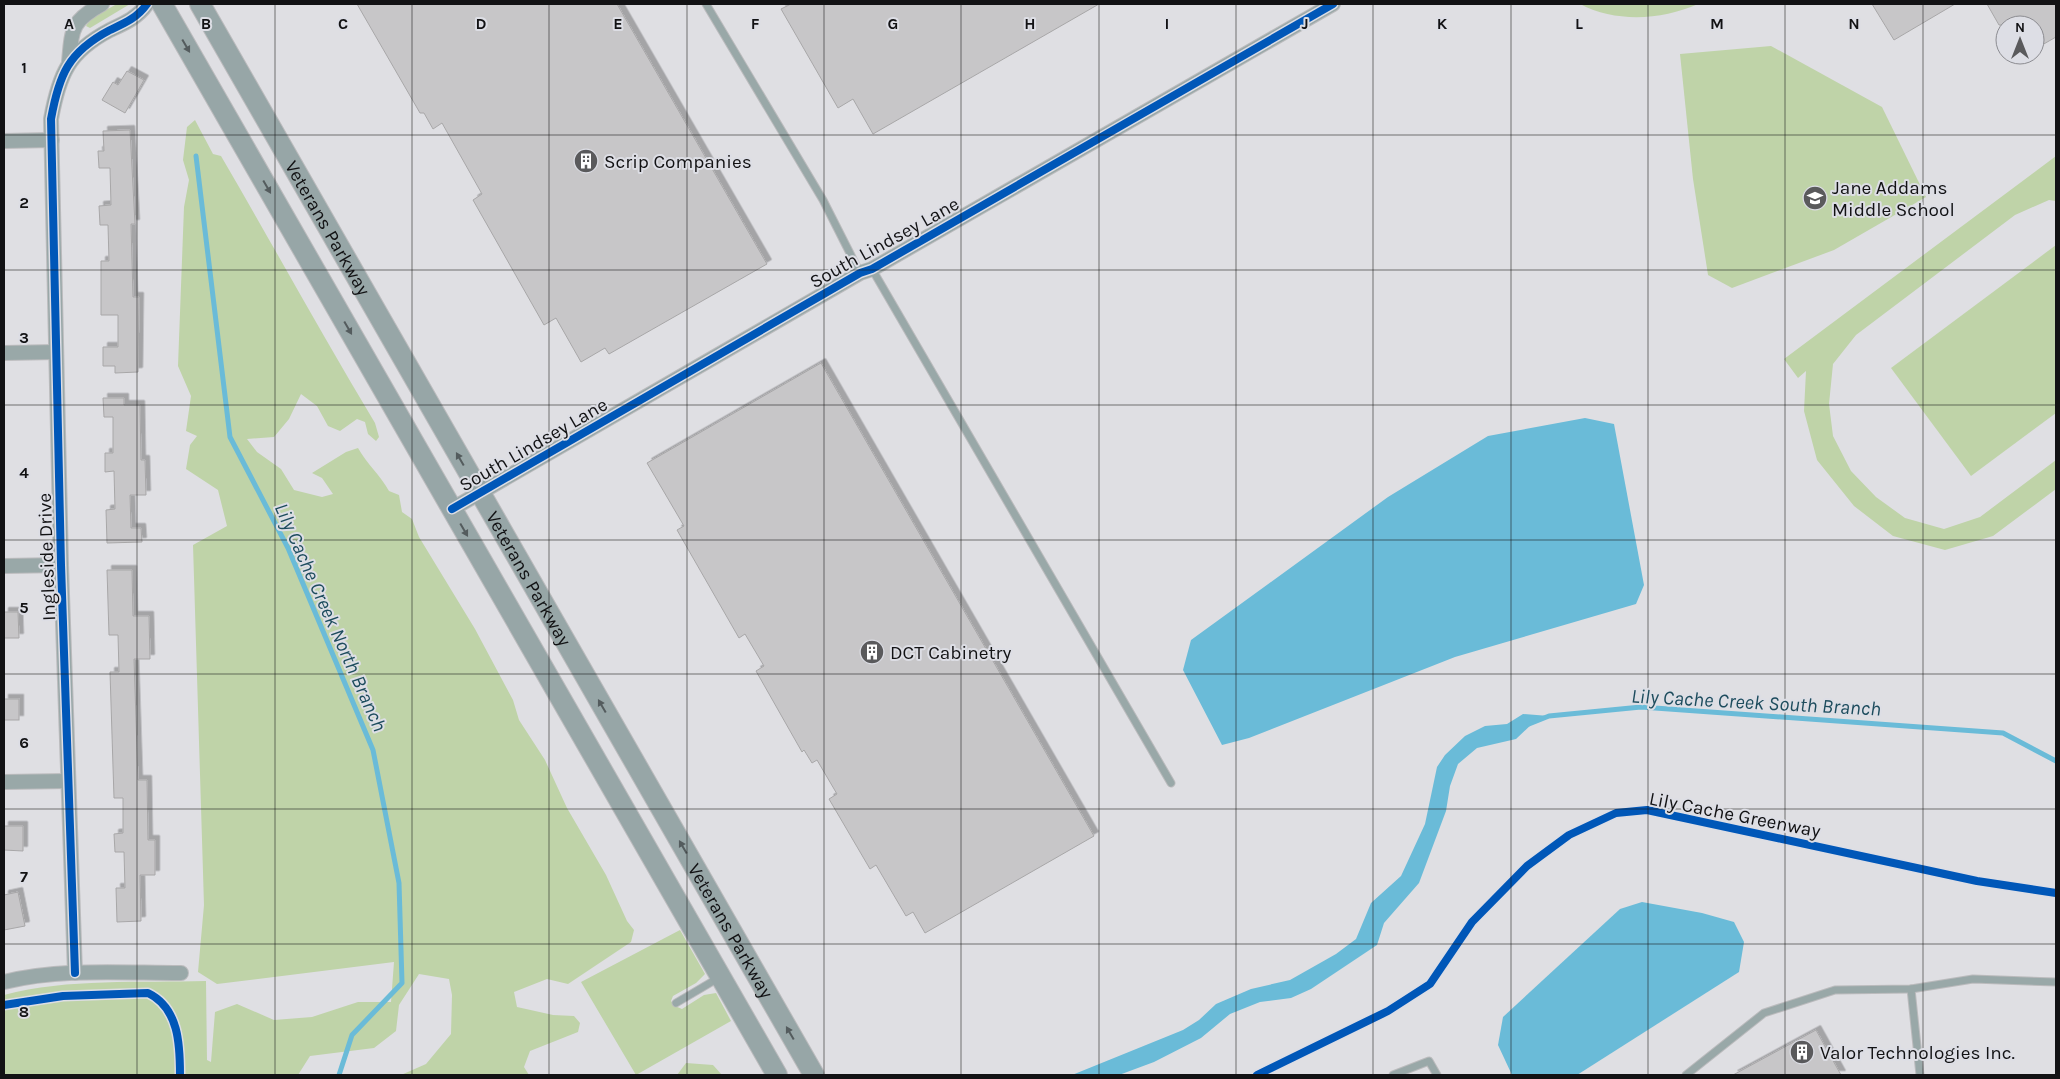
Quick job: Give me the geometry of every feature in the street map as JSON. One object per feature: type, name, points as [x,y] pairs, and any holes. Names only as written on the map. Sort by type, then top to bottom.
[{"type":"main road","name":"Veterans Parkway","points":[[162,4],[776,1075]]},
{"type":"main road","name":"Veterans Parkway","points":[[200,4],[814,1075]]},
{"type":"street","name":"Ingleside Drive","points":[[69,62],[71,33],[82,14],[102,4]]},
{"type":"street","name":"Ingleside Drive","points":[[75,973],[61,565],[51,119],[62,75],[69,62],[98,36],[139,16],[146,4]]},
{"type":"street","name":"South Lindsey Lane","points":[[452,509],[1333,4]]},
{"type":"street","points":[[4,141],[52,140]]},
{"type":"street","points":[[4,353],[56,352]]},
{"type":"street","points":[[4,566],[61,565]]},
{"type":"street","points":[[4,782],[68,781]]},
{"type":"street","points":[[4,982],[26,977],[75,973],[181,973]]},
{"type":"lane","points":[[706,4],[1171,783]]},
{"type":"lane","points":[[676,1003],[721,977]]},
{"type":"lane","points":[[1686,1075],[1764,1013],[1835,990],[1911,989],[1973,979],[2056,982]]},
{"type":"lane","points":[[1911,989],[1920,1075]]},
{"type":"lane","points":[[1393,1075],[1429,1061],[1437,1075]]},
{"type":"green space","points":[[117,4],[130,4],[90,28],[86,26],[91,18]]},
{"type":"green space","points":[[1580,4],[1698,4],[1654,16],[1624,17],[1594,10]]},
{"type":"green space","points":[[1771,46],[1882,107],[1926,197],[1834,250],[1732,288],[1708,275],[1693,179],[1680,54]]},
{"type":"green space","points":[[195,120],[213,154],[221,156],[375,423],[379,437],[376,441],[368,434],[365,422],[357,419],[340,431],[328,426],[317,406],[301,394],[289,419],[274,437],[247,439],[257,452],[281,469],[294,490],[322,497],[333,494],[322,478],[312,473],[346,452],[358,448],[389,491],[399,495],[402,512],[412,519],[419,537],[475,629],[513,700],[519,720],[545,760],[567,808],[606,875],[627,921],[634,930],[631,942],[568,984],[547,979],[514,992],[517,1007],[553,1015],[574,1016],[580,1023],[578,1032],[530,1051],[524,1067],[529,1075],[401,1075],[426,1064],[451,1034],[452,995],[449,979],[419,974],[399,1005],[396,1031],[374,1048],[310,1056],[298,1075],[4,1075],[4,995],[28,990],[104,982],[206,981],[207,1060],[211,1062],[215,1012],[237,1004],[274,1020],[312,1017],[358,1002],[391,1002],[394,962],[217,984],[198,972],[204,905],[193,545],[227,526],[218,490],[186,469],[190,445],[197,436],[186,431],[191,396],[178,366],[184,207],[189,180],[183,160],[187,127]]},
{"type":"green space","points":[[2056,156],[2056,201],[2049,200],[2015,215],[1856,335],[1833,364],[1829,404],[1833,436],[1851,471],[1876,497],[1905,518],[1944,529],[1980,517],[2056,460],[2056,489],[1993,536],[1945,550],[1893,536],[1854,506],[1817,460],[1804,411],[1806,371],[1798,378],[1784,359]]},
{"type":"green space","points":[[2056,245],[2056,413],[1971,476],[1891,368]]},
{"type":"green space","points":[[680,930],[705,974],[696,983],[673,996],[671,1001],[675,1006],[682,1009],[704,995],[716,993],[731,1021],[636,1075],[581,982]]},
{"type":"green space","points":[[686,1063],[713,1065],[722,1075],[677,1075]]},
{"type":"water","points":[[1585,418],[1614,424],[1644,585],[1636,604],[1455,657],[1249,738],[1222,745],[1183,670],[1191,640],[1388,497],[1488,436]]},
{"type":"water","points":[[1523,714],[1549,716],[1534,722],[1516,739],[1477,748],[1458,764],[1450,786],[1446,811],[1419,883],[1384,923],[1377,945],[1311,989],[1291,998],[1260,1002],[1230,1014],[1201,1038],[1154,1062],[1119,1075],[1072,1075],[1183,1030],[1199,1020],[1216,1004],[1251,989],[1290,980],[1336,954],[1356,939],[1371,903],[1401,876],[1425,824],[1437,767],[1445,755],[1465,736],[1485,726],[1507,724]]},
{"type":"water","points":[[1642,902],[1702,913],[1734,922],[1744,942],[1739,972],[1577,1075],[1512,1075],[1498,1045],[1503,1017],[1620,909]]},
{"type":"building","name":"Scrip Companies","points":[[357,4],[617,4],[767,264],[609,354],[605,348],[581,362],[556,318],[544,325],[473,200],[482,194],[442,123],[433,129],[424,113],[420,113]]},
{"type":"building","points":[[791,4],[1099,4],[873,134],[853,99],[838,108],[781,9]]},
{"type":"building","points":[[1872,4],[1955,4],[1894,40]]},
{"type":"building","points":[[1987,4],[2056,4],[2056,37],[2045,43],[2045,15],[1995,15],[1995,18]]},
{"type":"building","points":[[127,71],[144,80],[125,113],[102,100],[113,82],[118,85]]},
{"type":"building","points":[[130,130],[135,224],[131,224],[133,297],[139,297],[138,372],[115,373],[115,366],[103,366],[103,347],[118,347],[118,315],[101,315],[101,261],[109,261],[108,225],[100,225],[99,206],[111,205],[110,168],[99,168],[98,151],[104,151],[103,131]]},
{"type":"building","name":"DCT Cabinetry","points":[[821,363],[1094,836],[925,933],[913,912],[906,916],[876,865],[870,869],[829,799],[837,794],[817,760],[812,763],[804,750],[802,752],[756,671],[764,666],[745,634],[739,638],[677,530],[684,526],[647,463]]},
{"type":"building","points":[[103,398],[124,398],[124,405],[140,405],[141,460],[145,460],[146,495],[130,495],[131,528],[141,528],[142,542],[107,543],[106,510],[115,509],[114,471],[105,472],[105,453],[113,453],[113,417],[104,417]]},
{"type":"building","points":[[107,570],[132,570],[133,616],[149,616],[150,659],[134,659],[138,780],[147,780],[148,840],[155,840],[155,875],[140,875],[141,921],[117,922],[116,888],[125,888],[124,852],[115,852],[114,834],[123,833],[123,798],[114,798],[110,672],[119,672],[118,635],[109,635]]},
{"type":"building","points":[[4,612],[18,612],[19,638],[4,638]]},
{"type":"building","points":[[4,699],[19,699],[19,720],[4,720]]},
{"type":"building","points":[[4,826],[23,826],[23,851],[4,850]]},
{"type":"building","points":[[18,892],[25,926],[4,930],[4,895]]},
{"type":"building","name":"Valor Technologies Inc.","points":[[1816,1030],[1841,1075],[1733,1075]]},
{"type":"waterway","name":"Lily Cache Creek North Branch","points":[[196,156],[230,437],[288,548],[373,750],[399,883],[402,983],[352,1035],[339,1075]]},
{"type":"waterway","name":"Lily Cache Creek South Branch","points":[[1529,724],[1549,716],[1641,707],[2003,733],[2056,761]]},
{"type":"cycle path","points":[[75,973],[61,565],[51,119],[62,77],[75,56],[96,38],[135,17],[147,4]]},
{"type":"cycle path","points":[[452,509],[860,273],[872,269],[1333,4]]},
{"type":"cycle path","name":"Lily Cache Greenway","points":[[1257,1075],[1388,1011],[1430,984],[1472,922],[1527,866],[1569,835],[1616,813],[1647,810],[1977,881],[2056,893]]},
{"type":"cycle path","points":[[4,1005],[63,996],[148,993],[166,1008],[176,1028],[180,1075]]},
{"type":"place","name":"Scrip Companies","points":[[586,161]]},
{"type":"place","name":"Jane Addams Middle School","points":[[1815,198]]},
{"type":"place","name":"DCT Cabinetry","points":[[872,652]]},
{"type":"place","name":"Valor Technologies Inc.","points":[[1802,1052]]}]
